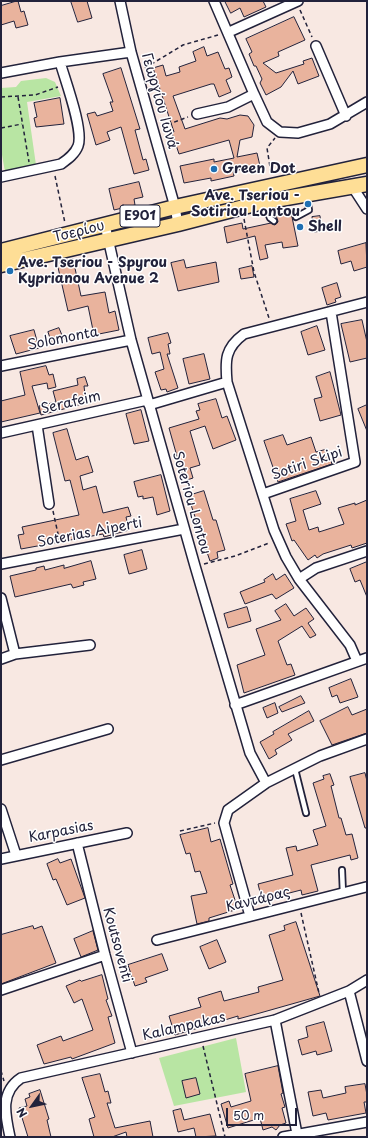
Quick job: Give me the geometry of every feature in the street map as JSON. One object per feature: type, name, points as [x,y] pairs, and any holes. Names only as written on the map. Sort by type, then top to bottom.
[{"type":"main road","name":"Τσερίου","points":[[1,251],[174,207],[367,165]]},
{"type":"main road","name":"Τσερίου","points":[[1,265],[178,224],[264,202],[367,184]]},
{"type":"street","name":"Γεωργίου Ιωνά","points":[[120,1],[131,52],[178,224]]},
{"type":"street","points":[[214,1],[229,32],[254,94],[268,122],[280,132],[298,133],[330,124],[346,116],[367,102]]},
{"type":"street","points":[[229,32],[279,4],[297,1]]},
{"type":"street","points":[[316,46],[346,116]]},
{"type":"street","points":[[1,73],[60,62],[131,52]]},
{"type":"street","points":[[1,177],[53,166],[68,159],[78,146],[80,138],[78,124],[60,62]]},
{"type":"street","points":[[197,114],[228,107],[254,94]]},
{"type":"street","points":[[352,186],[366,205]]},
{"type":"street","name":"Soteriou Lontou","points":[[105,225],[131,340],[184,529],[250,753],[266,783]]},
{"type":"street","points":[[263,494],[227,382],[226,363],[228,351],[234,341],[244,334],[367,302]]},
{"type":"street","name":"Sotiri Skipi","points":[[330,312],[355,462],[263,494],[278,540],[300,579],[350,645],[357,661]]},
{"type":"street","name":"Solomonta","points":[[1,366],[131,340]]},
{"type":"street","name":"Serafeim","points":[[1,433],[148,403],[227,382]]},
{"type":"street","points":[[37,426],[48,504]]},
{"type":"street","name":"Soterias Aiperti","points":[[1,564],[184,529]]},
{"type":"street","points":[[300,579],[316,568],[367,551]]},
{"type":"street","points":[[1,598],[15,654]]},
{"type":"street","points":[[1,659],[15,654],[90,645]]},
{"type":"street","points":[[235,705],[367,658]]},
{"type":"street","points":[[1,760],[108,730]]},
{"type":"street","points":[[250,916],[224,821],[228,810],[266,783],[320,756],[367,738]]},
{"type":"street","points":[[1,809],[16,855]]},
{"type":"street","name":"Karpasias","points":[[1,859],[127,833]]},
{"type":"street","name":"Koutsoventi","points":[[77,844],[104,955],[132,1053]]},
{"type":"street","name":"Καντάρας","points":[[157,940],[366,887]]},
{"type":"street","points":[[1,990],[104,955]]},
{"type":"street","name":"Kalampakas","points":[[10,1137],[5,1105],[7,1091],[12,1083],[31,1074],[132,1053],[276,1020],[349,991],[367,980]]},
{"type":"street","points":[[349,991],[367,1061]]},
{"type":"street","points":[[276,1020],[297,1134]]},
{"type":"street","points":[[283,1137],[367,1122]]},
{"type":"lane","points":[[296,217],[309,210],[307,195]]},
{"type":"lane","points":[[264,202],[270,218],[274,221]]},
{"type":"lane","points":[[295,769],[306,813]]},
{"type":"lane","points":[[342,870],[343,894]]},
{"type":"path","points":[[297,1],[316,46]]},
{"type":"path","points":[[137,73],[183,45],[229,32]]},
{"type":"path","points":[[1,97],[35,95],[58,87]]},
{"type":"path","points":[[18,97],[29,162]]},
{"type":"path","points":[[153,130],[197,114]]},
{"type":"path","points":[[1,128],[22,124]]},
{"type":"path","points":[[274,185],[267,148],[280,132]]},
{"type":"path","points":[[53,166],[68,234]]},
{"type":"path","points":[[242,208],[254,272],[271,326]]},
{"type":"path","points":[[48,504],[54,514],[62,552]]},
{"type":"path","points":[[195,566],[235,556],[278,540]]},
{"type":"path","points":[[180,831],[224,821]]},
{"type":"path","points":[[299,905],[321,1002]]},
{"type":"path","points":[[201,1037],[225,1137]]},
{"type":"green space","points":[[46,78],[55,82],[61,96],[27,102],[36,165],[5,172],[1,149],[1,88],[16,87],[21,81]]},
{"type":"green space","points":[[236,1038],[246,1092],[174,1106],[159,1058]]},
{"type":"building","points":[[18,1],[21,12],[24,11],[28,25],[16,28],[14,21],[1,25],[1,6]]},
{"type":"building","points":[[71,1],[87,1],[92,18],[78,22]]},
{"type":"building","points":[[225,1],[263,1],[266,7],[244,17],[240,8],[231,13]]},
{"type":"building","points":[[294,17],[305,40],[278,52],[279,56],[263,63],[276,73],[304,64],[303,61],[312,58],[319,76],[298,84],[293,71],[281,87],[266,95],[260,83],[262,79],[249,54],[252,52],[246,39]]},
{"type":"building","points":[[204,47],[207,56],[218,52],[225,69],[229,68],[232,77],[226,80],[231,92],[219,97],[214,84],[211,84],[173,96],[185,129],[220,118],[227,119],[240,115],[248,116],[254,125],[252,137],[240,140],[237,157],[257,153],[260,166],[233,171],[234,176],[211,181],[211,178],[184,183],[180,166],[214,159],[214,162],[234,158],[229,140],[179,154],[172,133],[174,132],[153,68],[163,65],[166,76],[180,72],[179,67],[196,61],[193,52]]},
{"type":"building","points":[[121,68],[140,129],[135,130],[143,160],[146,159],[149,170],[134,174],[121,127],[107,132],[110,140],[96,145],[87,114],[95,112],[97,116],[113,111],[110,102],[113,102],[103,74]]},
{"type":"building","points":[[60,98],[64,124],[36,127],[34,118],[37,117],[34,103]]},
{"type":"building","points":[[139,182],[143,197],[134,199],[135,205],[114,210],[109,189]]},
{"type":"building","points":[[291,212],[298,246],[283,248],[282,242],[265,245],[268,258],[260,260],[255,236],[227,243],[224,227],[242,223],[243,229],[271,223],[275,225],[278,222],[276,215]]},
{"type":"building","points":[[320,216],[322,231],[314,232],[312,217]]},
{"type":"building","points":[[366,243],[367,267],[354,271],[351,261],[341,264],[338,251]]},
{"type":"building","points":[[73,259],[81,296],[105,292],[109,313],[115,311],[119,330],[94,335],[88,306],[68,311],[57,263]]},
{"type":"building","points":[[184,260],[186,268],[216,262],[219,282],[178,291],[171,263]]},
{"type":"building","points":[[252,266],[254,277],[241,279],[239,269]]},
{"type":"building","points":[[337,283],[341,297],[335,299],[336,302],[327,305],[322,288]]},
{"type":"building","points":[[362,320],[367,342],[367,358],[350,362],[341,324]]},
{"type":"building","points":[[317,326],[325,350],[308,355],[301,332]]},
{"type":"building","points":[[59,328],[64,340],[52,344],[48,332]]},
{"type":"building","points":[[34,330],[39,348],[16,354],[10,336]]},
{"type":"building","points":[[168,333],[171,343],[168,344],[170,354],[167,354],[178,388],[167,392],[166,389],[161,390],[155,372],[164,369],[160,352],[152,354],[148,338]]},
{"type":"building","points":[[204,354],[210,379],[189,384],[183,359]]},
{"type":"building","points":[[46,366],[49,375],[53,374],[56,387],[48,389],[47,383],[32,386],[40,413],[1,422],[1,401],[25,395],[20,372]]},
{"type":"building","points":[[330,372],[341,415],[320,421],[314,399],[322,397],[316,377]]},
{"type":"building","points":[[85,377],[88,386],[84,386],[86,403],[41,415],[39,406],[56,402],[53,391],[78,385],[77,379]]},
{"type":"building","points":[[216,399],[222,418],[227,416],[236,440],[213,449],[205,426],[190,431],[200,465],[190,468],[193,478],[184,481],[169,428],[199,419],[196,411],[200,410],[198,404]]},
{"type":"building","points":[[367,405],[367,431],[358,409]]},
{"type":"building","points":[[141,410],[149,441],[134,444],[126,414]]},
{"type":"building","points":[[67,429],[76,460],[88,456],[93,472],[80,476],[83,490],[96,486],[103,513],[128,507],[131,516],[126,517],[129,530],[104,537],[103,534],[21,549],[18,535],[24,534],[22,527],[79,515],[70,480],[65,481],[53,433]]},
{"type":"building","points":[[283,435],[287,445],[311,437],[316,452],[327,449],[332,464],[278,482],[264,441]]},
{"type":"building","points":[[161,475],[170,511],[157,515],[153,497],[143,499],[143,496],[138,497],[134,482]]},
{"type":"building","points":[[204,491],[213,520],[216,520],[225,550],[217,552],[218,558],[210,561],[188,496]]},
{"type":"building","points":[[316,491],[321,504],[303,510],[309,530],[318,527],[319,532],[344,524],[338,508],[355,503],[355,505],[367,500],[367,543],[352,548],[351,545],[323,554],[317,558],[315,555],[308,560],[294,540],[292,541],[286,524],[296,521],[290,499]]},
{"type":"building","points":[[142,550],[147,569],[129,574],[124,555]]},
{"type":"building","points":[[91,561],[96,579],[83,582],[84,585],[73,588],[71,584],[15,597],[10,576],[36,570],[36,568],[44,566],[45,570],[64,565],[64,568]]},
{"type":"building","points":[[367,562],[367,597],[360,580],[355,582],[350,569]]},
{"type":"building","points":[[273,574],[276,580],[285,574],[294,588],[276,599],[272,594],[245,604],[240,592],[265,582],[264,580]]},
{"type":"building","points":[[286,604],[294,616],[306,608],[314,619],[308,623],[316,635],[310,638],[302,626],[278,641],[287,665],[291,664],[295,675],[244,693],[237,665],[265,655],[256,629],[281,620],[275,611]]},
{"type":"building","points":[[247,607],[251,621],[228,628],[224,614]]},
{"type":"building","points":[[351,679],[358,697],[340,703],[337,695],[332,697],[329,688]]},
{"type":"building","points":[[301,696],[305,703],[282,712],[279,707]]},
{"type":"building","points":[[275,703],[278,713],[267,718],[263,708]]},
{"type":"building","points":[[348,707],[352,715],[367,709],[367,733],[332,745],[320,721]]},
{"type":"building","points":[[309,711],[314,721],[288,734],[292,740],[275,750],[277,754],[269,759],[260,742],[274,734],[273,732]]},
{"type":"building","points":[[365,773],[367,781],[367,828],[365,828],[350,777]]},
{"type":"building","points":[[330,774],[334,785],[331,786],[339,818],[341,818],[346,835],[352,834],[358,858],[351,860],[350,855],[311,865],[318,891],[302,895],[301,890],[262,900],[258,884],[293,875],[286,848],[296,846],[297,851],[318,845],[313,830],[326,826],[313,783],[324,779],[323,776]]},
{"type":"building","points":[[208,828],[211,842],[220,839],[233,884],[230,885],[238,909],[209,918],[209,921],[197,924],[191,896],[207,893],[200,871],[195,872],[190,853],[186,854],[180,835]]},
{"type":"building","points":[[58,859],[60,863],[71,859],[85,898],[67,905],[56,879],[53,880],[47,864]]},
{"type":"building","points":[[296,922],[320,996],[238,1019],[238,1016],[175,1035],[169,1016],[201,1007],[198,998],[221,991],[224,1001],[259,992],[258,987],[283,980],[269,935],[285,930],[284,926]]},
{"type":"building","points":[[33,926],[34,929],[42,926],[56,963],[1,984],[1,935]]},
{"type":"building","points":[[93,931],[98,950],[81,957],[74,939]]},
{"type":"building","points":[[217,940],[226,962],[209,969],[200,947]]},
{"type":"building","points":[[162,954],[168,970],[145,978],[147,982],[135,986],[128,965]]},
{"type":"building","points":[[102,975],[108,999],[106,1000],[112,1016],[108,1017],[115,1043],[72,1059],[71,1057],[44,1064],[37,1045],[61,1036],[63,1041],[93,1030],[82,999],[74,1003],[66,986],[80,980]]},
{"type":"building","points":[[324,1022],[332,1051],[317,1055],[316,1051],[302,1055],[298,1040],[308,1037],[306,1027]]},
{"type":"building","points":[[278,1066],[283,1093],[281,1094],[285,1107],[282,1108],[286,1123],[280,1125],[276,1130],[272,1127],[263,1130],[260,1118],[228,1128],[221,1104],[229,1101],[231,1107],[251,1101],[245,1074]]},
{"type":"building","points":[[100,1074],[105,1092],[108,1091],[111,1103],[107,1103],[115,1128],[150,1121],[153,1137],[127,1137],[126,1132],[112,1137],[94,1137],[89,1119],[95,1117],[82,1078]]},
{"type":"building","points":[[196,1078],[200,1094],[186,1098],[182,1081]]},
{"type":"building","points":[[365,1084],[367,1102],[364,1102],[366,1113],[328,1120],[326,1113],[313,1116],[308,1092],[321,1090],[323,1098],[346,1093],[345,1087]]},
{"type":"building","points":[[40,1090],[49,1119],[47,1120],[51,1137],[28,1137],[19,1108],[27,1106],[25,1099],[30,1097],[29,1094]]},
{"type":"building","points":[[181,1109],[184,1120],[210,1114],[216,1136],[196,1137],[194,1128],[178,1132],[173,1111]]},
{"type":"place","name":"Green Dot","points":[[214,169]]},
{"type":"place","name":"Ave. Tseriou - Sotiriou Lontou","points":[[308,204]]},
{"type":"place","name":"Shell","points":[[300,227]]},
{"type":"place","name":"Ave. Tseriou - Spyrou Kyprianou Avenue 2","points":[[10,271]]}]
